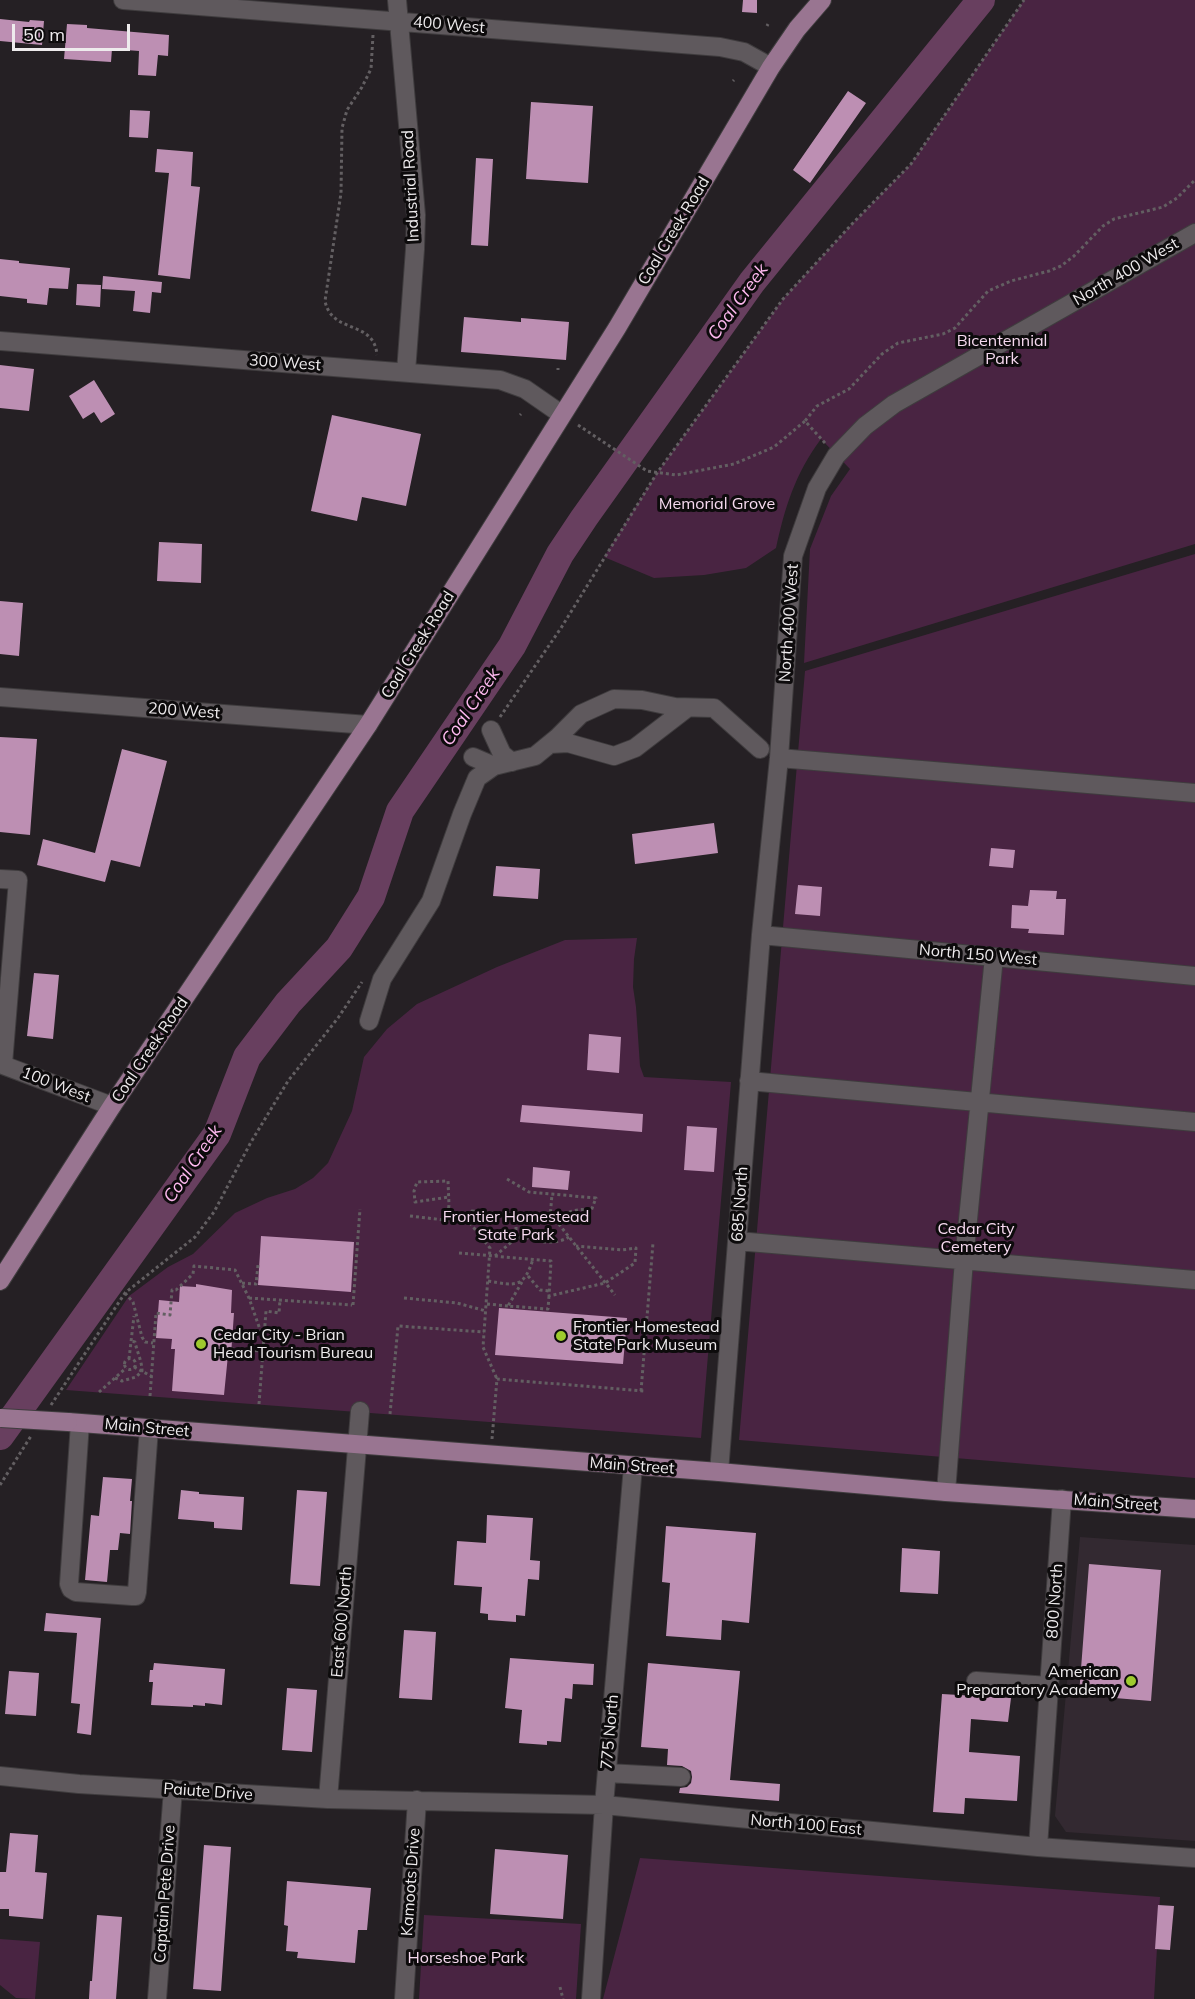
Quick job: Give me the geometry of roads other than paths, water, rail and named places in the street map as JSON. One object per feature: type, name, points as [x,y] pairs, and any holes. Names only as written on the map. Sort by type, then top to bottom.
[{"type":"main road","name":"Coal Creek Road","points":[[0,1281],[112,1106],[368,725],[617,328],[771,67],[797,29],[822,0]]},
{"type":"main road","name":"Main Street","points":[[1,1418],[719,1472],[946,1492],[1195,1509]]},
{"type":"street","name":"400 West","points":[[123,0],[720,47],[744,52],[771,67]]},
{"type":"street","name":"Industrial Road","points":[[397,0],[416,215],[406,372]]},
{"type":"street","name":"North 400 West","points":[[760,935],[779,758],[793,556],[817,488],[836,456],[866,426],[894,404],[1195,233]]},
{"type":"street","name":"300 West","points":[[0,341],[500,380],[525,389],[561,414]]},
{"type":"street","name":"200 West","points":[[0,697],[368,725]]},
{"type":"street","points":[[369,1021],[382,979],[431,901],[477,778],[503,764],[535,756],[581,714],[614,699],[642,700],[675,707],[714,708],[760,749]]},
{"type":"street","points":[[550,744],[568,743],[615,756],[635,747],[687,708]]},
{"type":"street","points":[[491,730],[502,754],[503,764]]},
{"type":"street","points":[[473,757],[503,764]]},
{"type":"street","points":[[779,758],[1195,793]]},
{"type":"street","points":[[0,879],[18,880],[1,1064]]},
{"type":"street","name":"North 150 West","points":[[760,935],[1195,976]]},
{"type":"street","name":"685 North","points":[[719,1472],[760,935]]},
{"type":"street","points":[[946,1492],[964,1260],[994,957]]},
{"type":"street","name":"100 West","points":[[1,1064],[112,1106]]},
{"type":"street","points":[[749,1081],[1195,1122]]},
{"type":"street","points":[[737,1241],[1195,1280]]},
{"type":"street","name":"East 600 North","points":[[327,1799],[360,1411]]},
{"type":"street","points":[[74,1422],[69,1584],[71,1590],[76,1592],[136,1596],[149,1428]]},
{"type":"street","name":"775 North","points":[[591,1999],[604,1805],[633,1466]]},
{"type":"street","name":"800 North","points":[[1038,1847],[1062,1499]]},
{"type":"street","points":[[976,1681],[1049,1686]]},
{"type":"street","points":[[607,1773],[681,1778]]},
{"type":"street","name":"Paiute Drive","points":[[0,1776],[79,1784],[327,1799],[417,1800]]},
{"type":"street","name":"Captain Pete Drive","points":[[157,1999],[173,1789]]},
{"type":"street","name":"North 100 East","points":[[417,1800],[604,1805],[1038,1847],[1195,1858]]},
{"type":"street","name":"Kamoots Drive","points":[[404,1999],[417,1800]]},
{"type":"waterway","name":"Coal Creek","points":[[0,1436],[217,1134],[247,1057],[288,1003],[339,948],[371,897],[400,811],[512,646],[560,554],[584,518],[752,282],[981,0]]},
{"type":"place","name":"Frontier Homestead State Park Museum","points":[[561,1336]]},
{"type":"place","name":"Cedar City - Brian Head Tourism Bureau","points":[[201,1344]]},
{"type":"place","name":"American Preparatory Academy","points":[[1131,1681]]},
{"type":"park label","name":"Bicentennial Park","points":[[1002,350]]},
{"type":"park label","name":"Memorial Grove","points":[[717,504]]},
{"type":"park label","name":"Frontier Homestead State Park","points":[[516,1226]]},
{"type":"park label","name":"Cedar City Cemetery","points":[[976,1238]]},
{"type":"park label","name":"Horseshoe Park","points":[[466,1958]]}]
